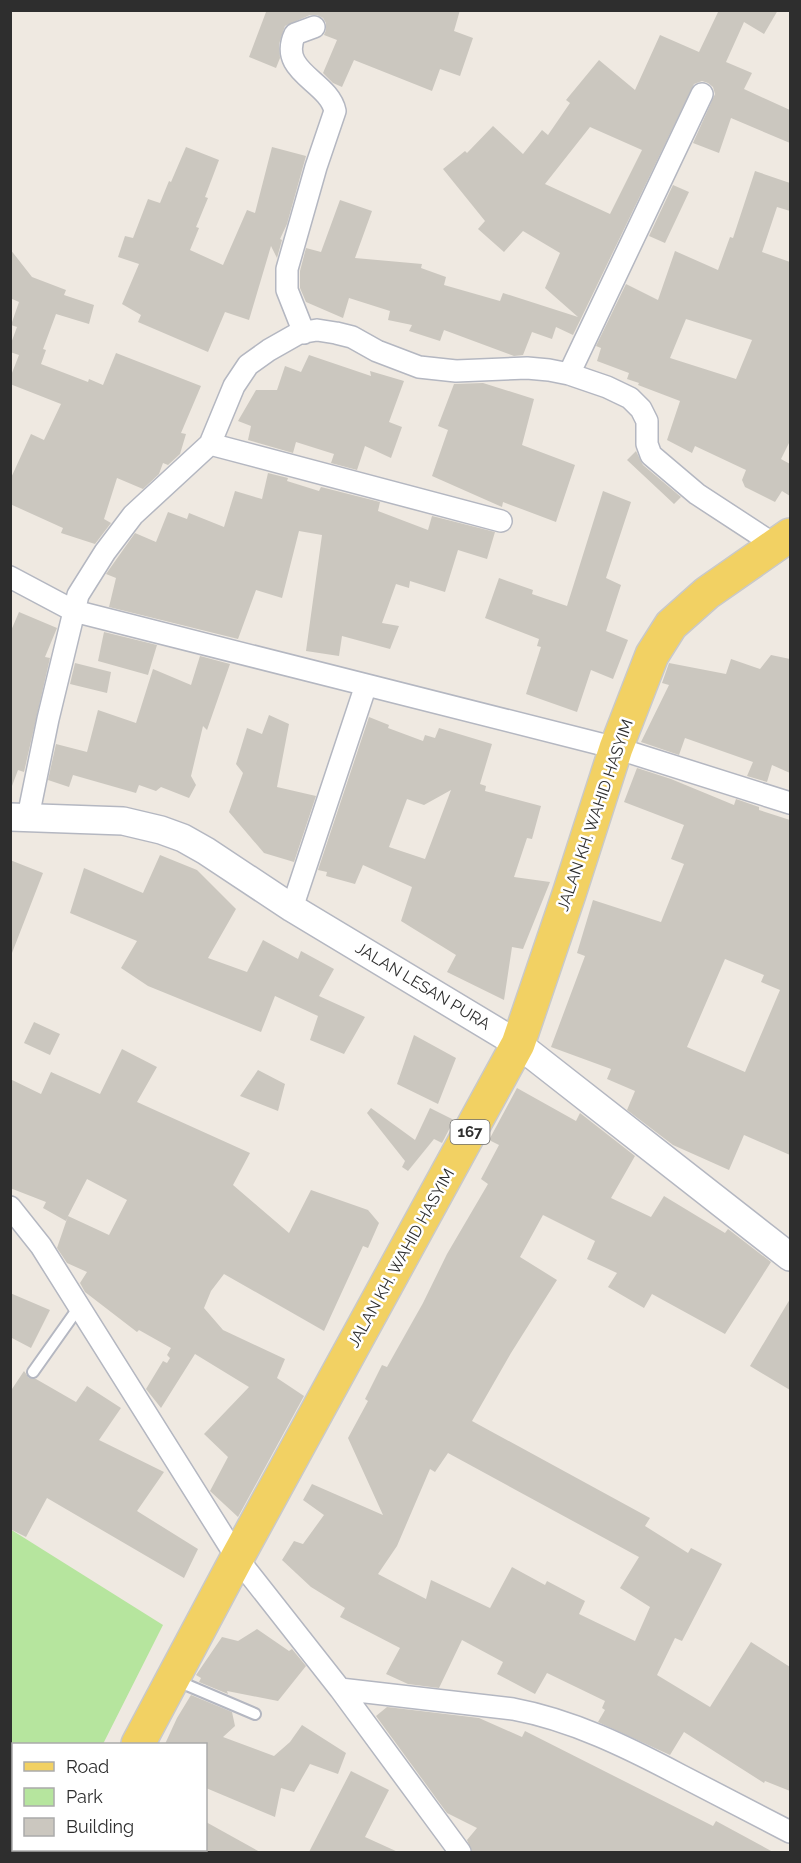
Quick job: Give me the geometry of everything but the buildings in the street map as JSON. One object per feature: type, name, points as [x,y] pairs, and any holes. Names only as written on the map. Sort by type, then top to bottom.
[{"type":"main road","name":"JALAN KH. WAHID HASYIM","points":[[139,1743],[518,1044],[616,748],[652,655],[671,625],[707,592],[783,540]]},
{"type":"street","points":[[304,333],[287,290],[287,269],[316,167],[335,111],[334,105],[291,57],[295,34],[314,27]]},
{"type":"street","points":[[569,374],[702,94]]},
{"type":"street","points":[[19,817],[78,595],[105,552],[133,515],[210,444],[234,386],[248,365],[299,333],[317,330],[336,333],[419,367],[438,370],[528,368],[569,374],[607,387],[630,398],[641,409],[647,421],[647,444],[651,455],[697,494],[783,540]]},
{"type":"street","points":[[210,444],[501,521]]},
{"type":"street","points":[[10,578],[74,611],[616,748],[790,803]]},
{"type":"street","points":[[292,908],[366,685]]},
{"type":"street","name":"JALAN LESAN PURA","points":[[19,817],[123,821],[161,830],[183,838],[206,851],[292,908],[518,1044],[790,1257]]},
{"type":"street","points":[[13,1216],[41,1246],[237,1558],[340,1689],[460,1852]]},
{"type":"street","points":[[340,1689],[513,1709],[556,1720],[640,1755],[790,1832]]},
{"type":"lane","points":[[33,1372],[79,1307]]},
{"type":"lane","points":[[172,1679],[255,1714]]},
{"type":"green space","points":[[10,1529],[163,1625],[104,1743],[12,1743],[12,1851],[48,1851],[11,1852]]}]
